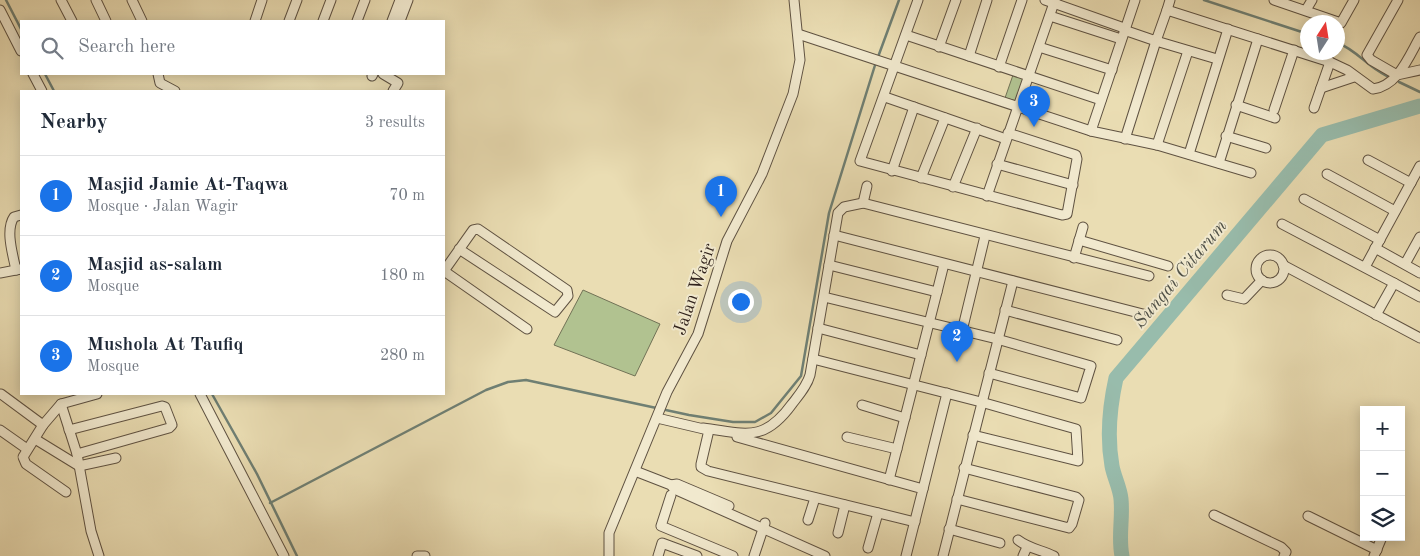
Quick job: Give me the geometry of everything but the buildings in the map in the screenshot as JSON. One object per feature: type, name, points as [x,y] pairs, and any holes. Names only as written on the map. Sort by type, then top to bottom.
[{"type":"street","points":[[60,0],[71,20]]},
{"type":"street","points":[[96,0],[106,20]]},
{"type":"street","points":[[132,0],[142,20]]},
{"type":"street","points":[[255,20],[262,0]]},
{"type":"street","points":[[289,20],[296,0]]},
{"type":"street","points":[[323,20],[330,0]]},
{"type":"street","points":[[357,20],[365,0]]},
{"type":"street","points":[[392,20],[400,0]]},
{"type":"street","points":[[400,20],[408,0]]},
{"type":"street","name":"Jalan Wagir","points":[[609,556],[609,533],[677,370],[698,334],[727,241],[762,174],[786,114],[798,76],[798,34],[794,0]]},
{"type":"street","points":[[885,97],[944,118],[1076,155],[1077,159],[1067,214],[1062,215],[987,196],[860,161],[885,97],[894,65],[918,0]]},
{"type":"street","points":[[940,47],[956,0]]},
{"type":"street","points":[[968,56],[987,0]]},
{"type":"street","points":[[1000,67],[1022,0]]},
{"type":"street","points":[[1091,131],[1134,0]]},
{"type":"street","points":[[1125,139],[1170,0]]},
{"type":"street","points":[[1274,0],[1287,2],[1340,23],[1354,0]]},
{"type":"street","points":[[1306,10],[1312,0]]},
{"type":"street","points":[[1398,0],[1367,55],[1371,60],[1398,74],[1420,70]]},
{"type":"street","points":[[987,196],[1050,16],[1052,1],[1123,32]]},
{"type":"street","points":[[0,10],[20,49]]},
{"type":"street","points":[[1167,10],[1330,62],[1369,87],[1376,89],[1388,83],[1398,74],[1420,37]]},
{"type":"street","points":[[1050,16],[1123,32],[1218,60]]},
{"type":"street","points":[[1189,154],[1228,29]]},
{"type":"street","points":[[798,34],[1091,131],[1157,145],[1251,173]]},
{"type":"street","points":[[906,35],[1101,100]]},
{"type":"street","points":[[1219,163],[1258,39]]},
{"type":"street","points":[[1039,47],[1112,70]]},
{"type":"street","points":[[1236,106],[1275,114],[1294,50]]},
{"type":"street","points":[[1157,145],[1188,51]]},
{"type":"street","points":[[1314,108],[1330,62]]},
{"type":"street","points":[[34,75],[41,90]]},
{"type":"street","points":[[158,75],[160,83],[173,90]]},
{"type":"street","points":[[385,75],[398,83],[394,90]]},
{"type":"street","points":[[1321,88],[1354,77]]},
{"type":"street","points":[[892,171],[914,107]]},
{"type":"street","points":[[920,178],[944,118]]},
{"type":"street","points":[[953,187],[977,128]]},
{"type":"street","points":[[1226,136],[1266,148]]},
{"type":"street","points":[[1368,160],[1411,183]]},
{"type":"street","points":[[998,164],[1073,185]]},
{"type":"street","points":[[1365,267],[1420,166]]},
{"type":"street","points":[[1327,174],[1395,211]]},
{"type":"street","points":[[863,203],[867,186]]},
{"type":"street","points":[[1304,199],[1378,244],[1420,273]]},
{"type":"street","points":[[706,429],[749,434],[770,427],[785,414],[804,388],[808,380],[840,209],[863,203],[986,236],[1149,276]]},
{"type":"street","points":[[0,273],[18,269],[10,235],[11,222],[14,217],[20,215]]},
{"type":"street","points":[[1282,224],[1420,297]]},
{"type":"street","points":[[1074,258],[1083,227]]},
{"type":"street","points":[[445,270],[473,230],[478,229],[567,290],[568,296],[555,312],[459,250]]},
{"type":"street","points":[[834,235],[1143,314]]},
{"type":"street","points":[[962,331],[986,236]]},
{"type":"street","points":[[1405,264],[1420,237]]},
{"type":"street","points":[[1079,240],[1168,266]]},
{"type":"street","points":[[1283,265],[1284,273],[1278,280],[1270,283],[1262,280],[1257,273],[1260,260],[1274,256],[1283,265],[1420,338]]},
{"type":"street","points":[[889,480],[944,264]]},
{"type":"street","points":[[829,265],[937,292]]},
{"type":"street","points":[[445,272],[527,329]]},
{"type":"street","points":[[1227,296],[1244,299],[1262,280]]},
{"type":"street","points":[[943,556],[1013,281]]},
{"type":"street","points":[[1376,314],[1394,283]]},
{"type":"street","points":[[824,297],[997,340],[1091,366],[1081,398],[989,373]]},
{"type":"street","points":[[1005,310],[1117,340]]},
{"type":"street","points":[[818,328],[921,355]]},
{"type":"street","points":[[812,359],[914,384],[1076,429],[1078,461],[973,435]]},
{"type":"street","points":[[916,556],[906,555],[946,393]]},
{"type":"street","points":[[1,394],[43,425]]},
{"type":"street","points":[[66,492],[23,461],[23,457],[43,425],[60,404],[93,395]]},
{"type":"street","points":[[201,395],[284,556]]},
{"type":"street","points":[[60,404],[77,454],[91,531],[99,556]]},
{"type":"street","points":[[862,405],[905,418]]},
{"type":"street","points":[[69,430],[162,406],[165,407],[170,415],[171,427],[77,454]]},
{"type":"street","points":[[657,416],[923,489]]},
{"type":"street","points":[[706,429],[701,464],[704,470],[915,522]]},
{"type":"street","points":[[0,430],[27,449]]},
{"type":"street","points":[[847,437],[897,449]]},
{"type":"street","points":[[35,439],[79,466],[116,458]]},
{"type":"street","points":[[957,499],[1069,528],[1079,500],[1076,497],[964,468]]},
{"type":"street","points":[[635,471],[671,485],[674,489],[825,556]]},
{"type":"street","points":[[671,495],[661,526],[733,556]]},
{"type":"street","points":[[808,520],[815,498]]},
{"type":"street","points":[[838,532],[844,505]]},
{"type":"street","points":[[868,548],[878,513]]},
{"type":"street","points":[[1214,515],[1281,547],[1286,552],[1284,556]]},
{"type":"street","points":[[1308,516],[1376,553],[1380,541]]},
{"type":"street","points":[[754,556],[764,528]]},
{"type":"street","points":[[949,529],[1000,543]]},
{"type":"street","points":[[1018,540],[1027,547],[1034,547],[1054,556]]},
{"type":"street","points":[[658,556],[662,543],[685,554],[697,556]]},
{"type":"street","points":[[1023,556],[1027,547]]},
{"type":"street","points":[[417,556],[425,556]]},
{"type":"green space","points":[[1013,75],[1024,78],[1017,101],[1005,98]]},
{"type":"green space","points":[[583,290],[660,324],[635,376],[554,345]]},
{"type":"waterway","points":[[6,0],[20,27]]},
{"type":"waterway","points":[[878,57],[899,0]]},
{"type":"waterway","points":[[1204,0],[1300,31]]},
{"type":"waterway","points":[[1345,46],[1373,68],[1387,76]]},
{"type":"waterway","points":[[270,503],[486,390],[508,382],[526,380],[689,415],[733,422],[755,422],[771,413],[801,376],[829,213],[876,62]]},
{"type":"waterway","points":[[46,75],[53,90]]},
{"type":"waterway","points":[[1399,82],[1420,92]]},
{"type":"waterway","name":"Sungai Citarum","points":[[1122,556],[1120,542],[1121,499],[1112,466],[1109,433],[1116,378],[1322,135],[1420,106]]},
{"type":"waterway","points":[[213,395],[257,474],[297,556]]},
{"type":"place","name":"Mushola At Taufiq","points":[[1034,127]]},
{"type":"place","name":"Masjid Jamie At-Taqwa","points":[[721,217]]},
{"type":"place","name":"Masjid as-salam","points":[[957,362]]}]
